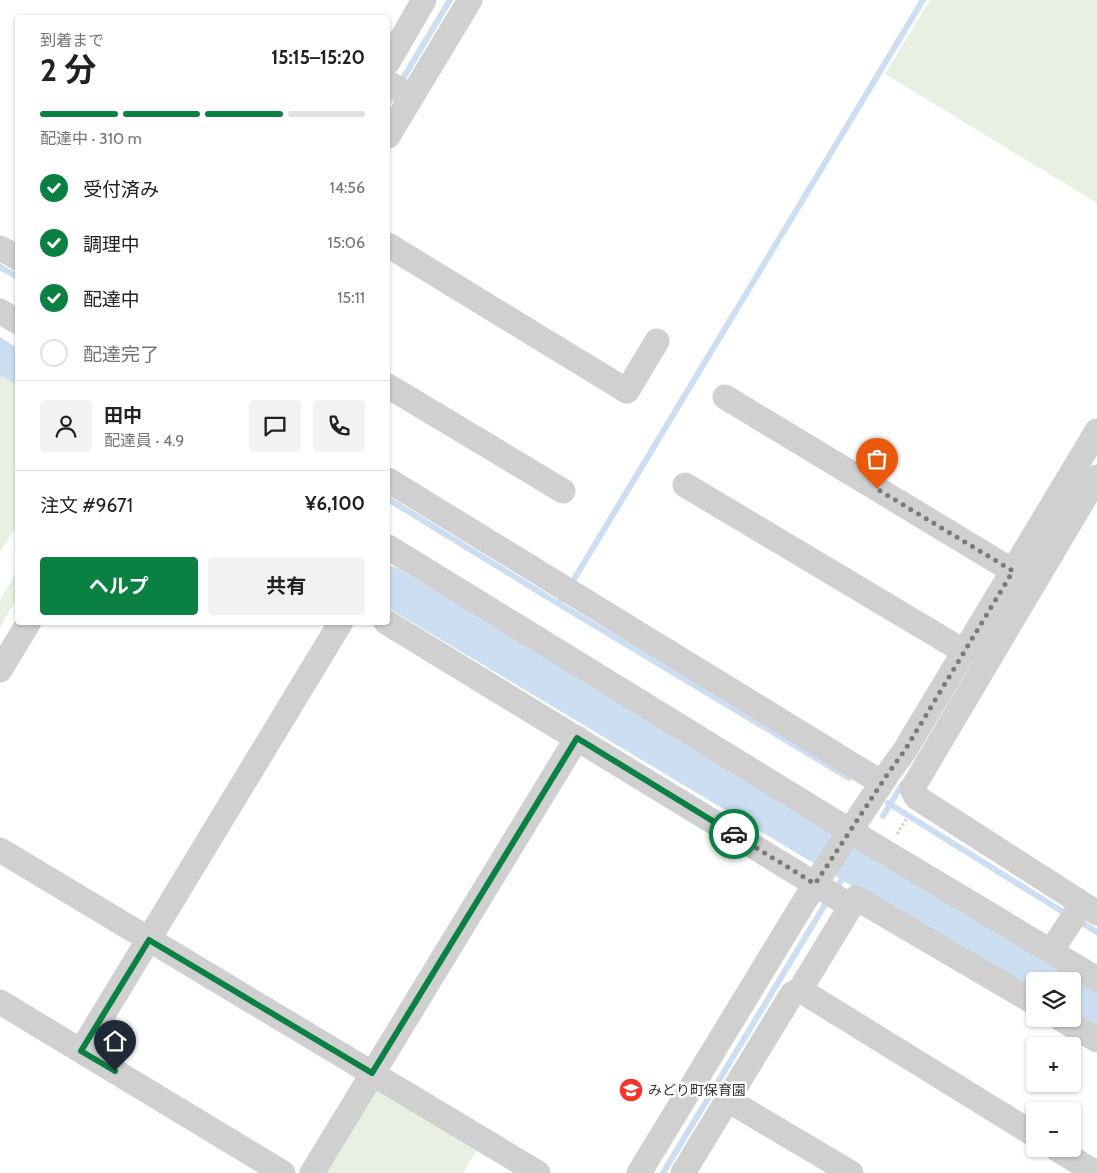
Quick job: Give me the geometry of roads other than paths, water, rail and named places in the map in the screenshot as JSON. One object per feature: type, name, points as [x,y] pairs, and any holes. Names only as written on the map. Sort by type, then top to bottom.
[{"type":"street","points":[[390,123],[396,84],[424,0]]},
{"type":"street","points":[[396,84],[470,0]]},
{"type":"street","points":[[390,246],[627,391],[657,341]]},
{"type":"street","points":[[0,248],[15,256]]},
{"type":"street","points":[[0,311],[15,320]]},
{"type":"street","points":[[390,387],[563,491]]},
{"type":"street","points":[[725,397],[1018,582]]},
{"type":"street","points":[[639,1173],[714,1097],[792,994],[800,990],[848,835],[897,783],[1018,582],[1097,430]]},
{"type":"street","points":[[897,783],[905,750],[965,652],[1097,477]]},
{"type":"street","points":[[390,481],[568,590],[897,783],[1081,913],[1051,951]]},
{"type":"street","points":[[685,485],[965,652]]},
{"type":"street","points":[[390,548],[848,835],[1097,979]]},
{"type":"street","points":[[390,624],[832,891],[856,898],[1026,998]]},
{"type":"street","points":[[0,670],[27,625]]},
{"type":"street","points":[[81,1051],[339,625]]},
{"type":"street","points":[[312,1173],[577,738]]},
{"type":"street","points":[[0,850],[538,1173]]},
{"type":"street","points":[[683,1173],[714,1097],[832,891]]},
{"type":"street","points":[[800,990],[1026,1129]]},
{"type":"street","points":[[0,1002],[284,1173]]},
{"type":"street","points":[[1075,1027],[1097,1040]]},
{"type":"street","points":[[714,1097],[851,1173]]},
{"type":"street","points":[[1070,1157],[1096,1173]]},
{"type":"water","points":[[0,337],[15,347],[15,384],[0,375]]},
{"type":"waterway","points":[[399,85],[450,0]]},
{"type":"waterway","points":[[570,586],[923,0]]},
{"type":"waterway","points":[[390,100],[394,93]]},
{"type":"waterway","points":[[0,267],[15,275]]},
{"type":"waterway","points":[[390,500],[849,778]]},
{"type":"waterway","points":[[390,586],[1033,972]]},
{"type":"waterway","points":[[559,604],[565,594]]},
{"type":"waterway","points":[[883,816],[903,783]]},
{"type":"waterway","points":[[888,803],[1068,915]]},
{"type":"waterway","points":[[835,890],[858,855]]},
{"type":"waterway","points":[[663,1173],[829,898]]},
{"type":"waterway","points":[[1077,920],[1097,932]]},
{"type":"waterway","points":[[1081,1001],[1097,1010]]},
{"type":"place","name":"みどり町保育園","points":[[631,1090]]}]
